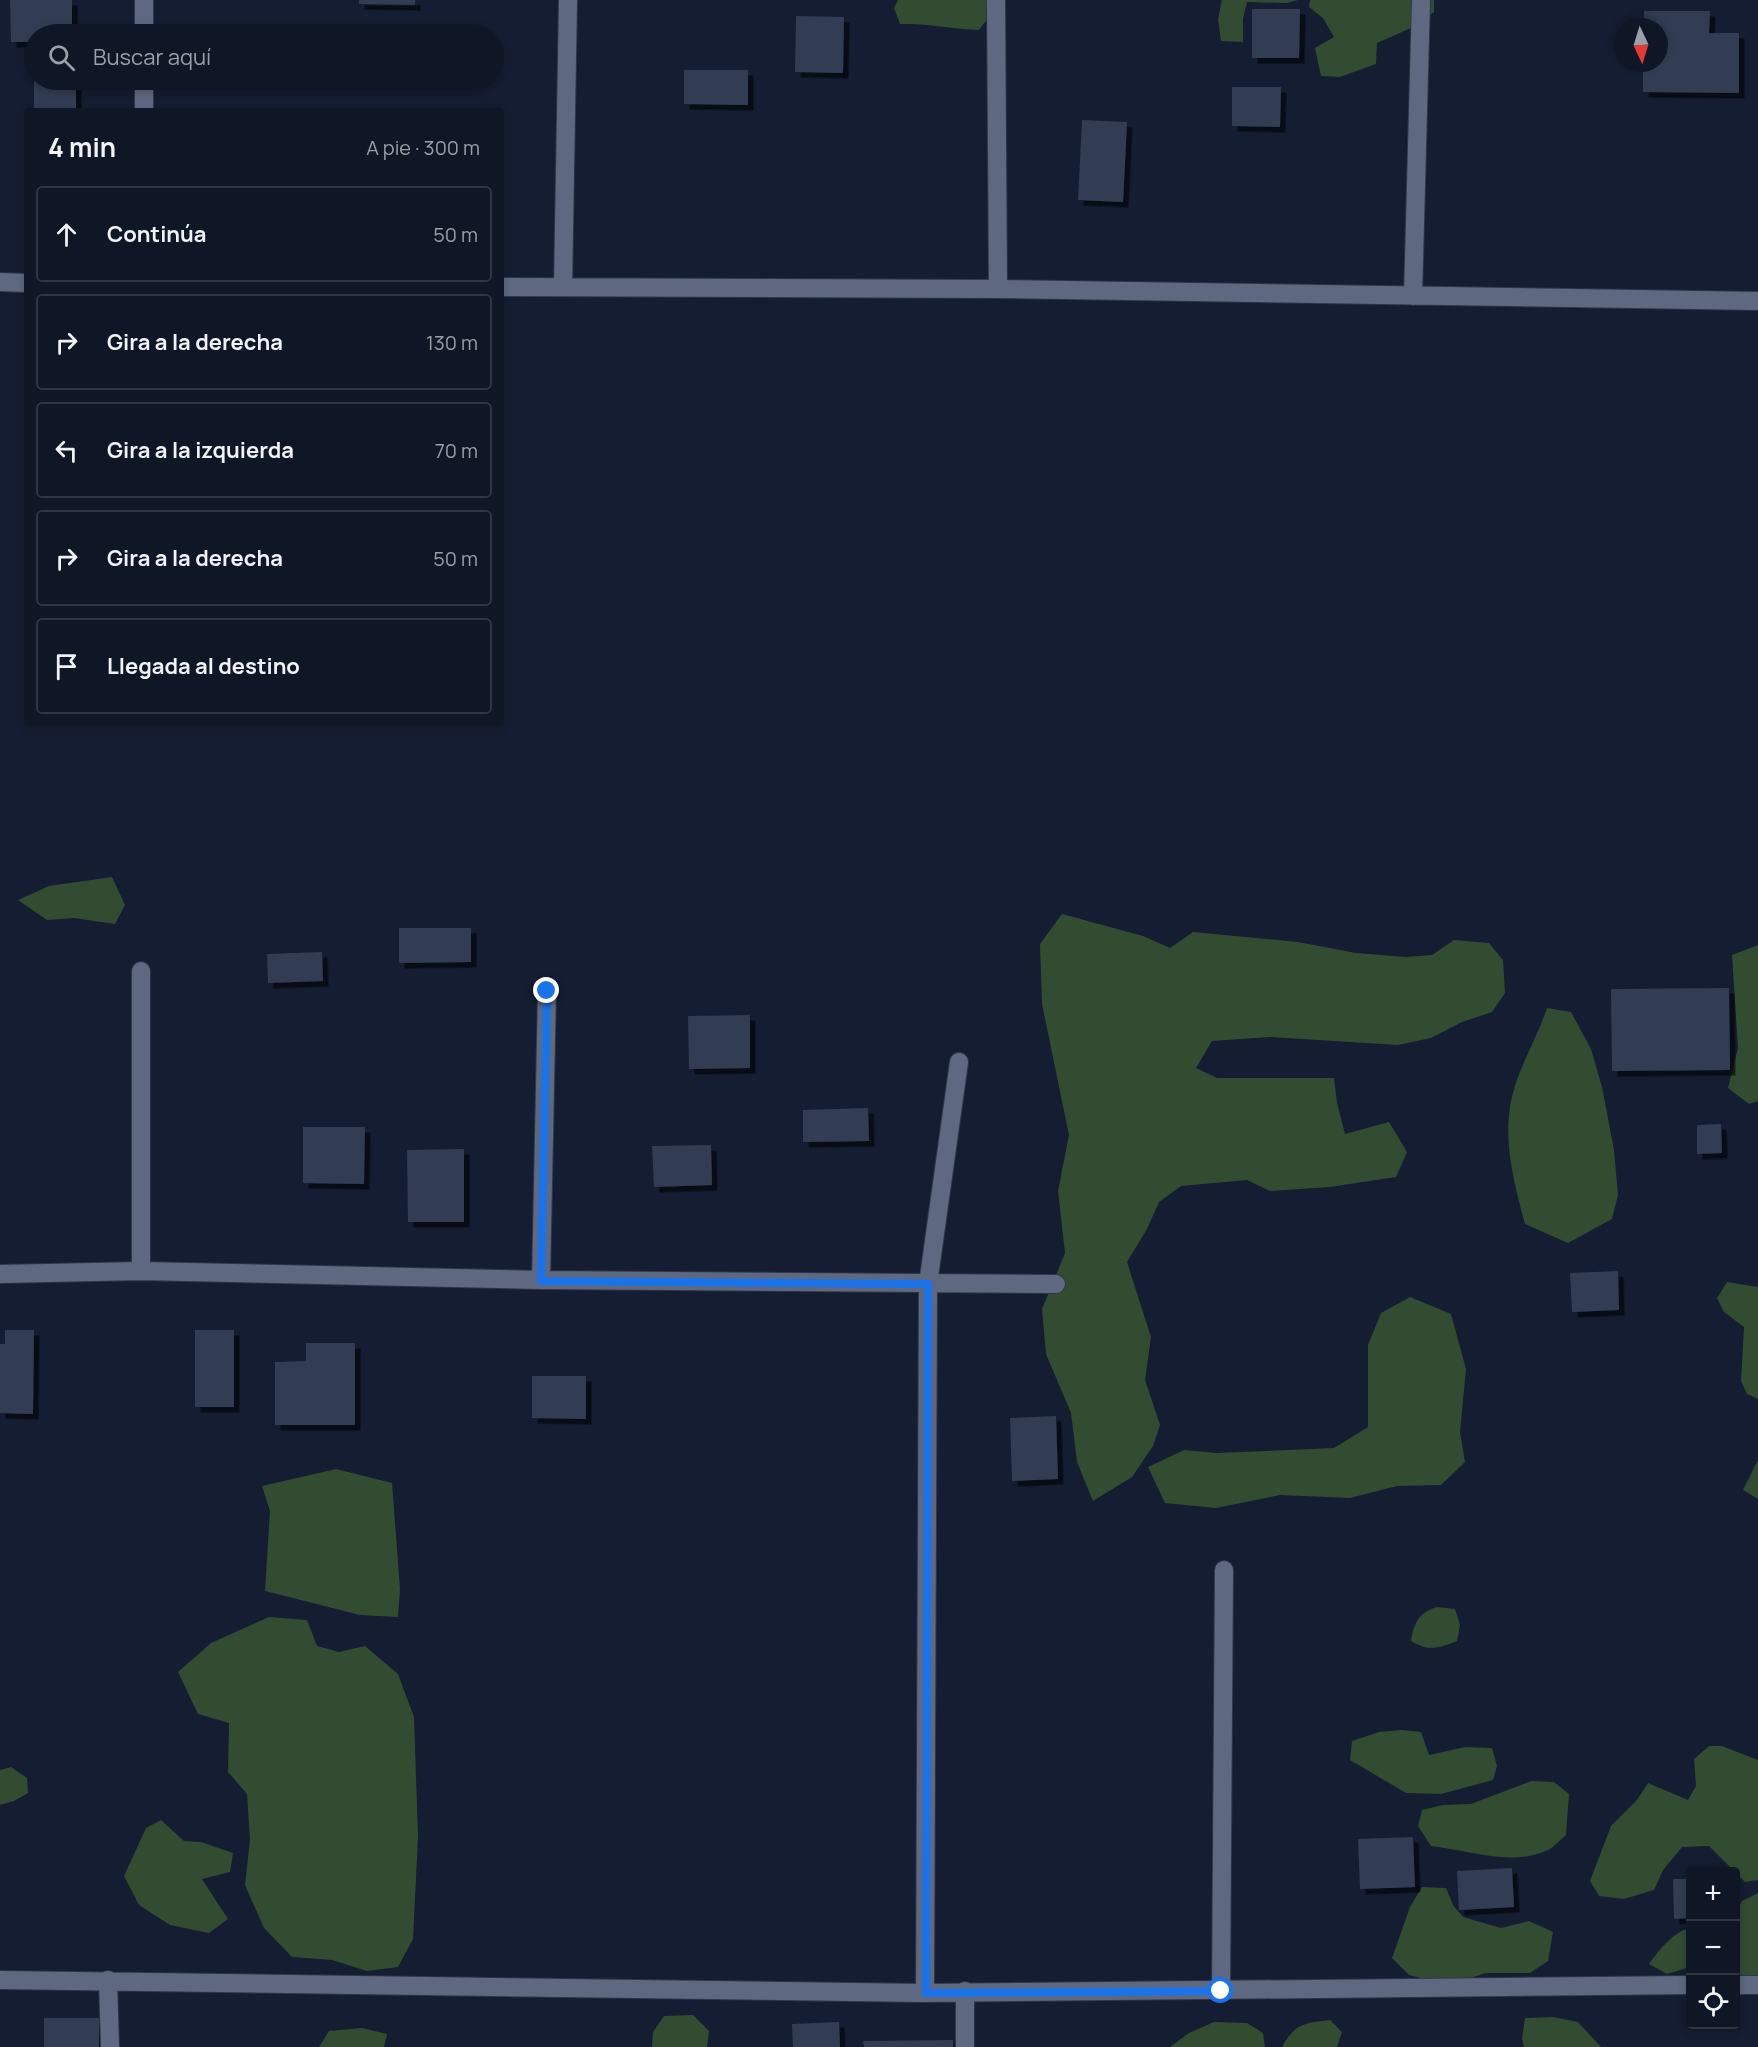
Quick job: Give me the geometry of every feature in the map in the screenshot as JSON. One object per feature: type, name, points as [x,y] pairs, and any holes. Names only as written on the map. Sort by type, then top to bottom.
[{"type":"street","points":[[144,0],[144,24]]},
{"type":"street","points":[[563,287],[568,0]]},
{"type":"street","points":[[996,0],[998,289]]},
{"type":"street","points":[[1413,296],[1421,0]]},
{"type":"street","points":[[144,90],[144,108]]},
{"type":"street","points":[[0,282],[24,283]]},
{"type":"street","points":[[504,286],[998,289],[1758,301]]},
{"type":"street","points":[[141,971],[141,1272]]},
{"type":"street","points":[[541,1281],[547,991]]},
{"type":"street","points":[[926,1993],[928,1284],[959,1062]]},
{"type":"street","points":[[0,1274],[141,1272],[541,1281],[1056,1284]]},
{"type":"street","points":[[1221,1991],[1224,1570]]},
{"type":"street","points":[[0,1980],[926,1993],[1686,1986]]},
{"type":"street","points":[[108,1980],[111,2047]]},
{"type":"street","points":[[1740,1985],[1758,1985]]},
{"type":"street","points":[[965,1991],[965,2047]]},
{"type":"green space","points":[[898,0],[990,0],[992,13],[979,30],[900,24],[894,8]]},
{"type":"green space","points":[[1222,0],[1298,0],[1287,3],[1247,2],[1243,19],[1243,42],[1221,41],[1218,19]]},
{"type":"green space","points":[[1310,0],[1434,0],[1434,12],[1411,28],[1377,43],[1376,64],[1340,77],[1321,76],[1315,48],[1334,37],[1323,18],[1309,7]]},
{"type":"green space","points":[[112,877],[125,905],[115,924],[74,918],[47,920],[18,900],[49,886]]},
{"type":"green space","points":[[1062,914],[1143,936],[1170,948],[1193,932],[1298,942],[1356,953],[1406,957],[1432,955],[1454,940],[1489,943],[1503,960],[1505,993],[1492,1012],[1462,1022],[1431,1038],[1398,1045],[1270,1037],[1212,1041],[1196,1068],[1217,1078],[1334,1078],[1337,1103],[1345,1134],[1389,1122],[1407,1152],[1396,1177],[1330,1187],[1270,1191],[1247,1180],[1181,1186],[1159,1202],[1147,1229],[1127,1262],[1151,1337],[1145,1380],[1160,1425],[1153,1446],[1132,1477],[1093,1501],[1077,1462],[1071,1413],[1046,1354],[1042,1309],[1065,1253],[1058,1191],[1069,1135],[1042,1004],[1040,944]]},
{"type":"green space","points":[[1758,945],[1758,1101],[1749,1104],[1728,1088],[1738,1048],[1732,955]]},
{"type":"green space","points":[[1547,1008],[1571,1012],[1591,1049],[1602,1087],[1614,1150],[1618,1195],[1612,1219],[1568,1243],[1525,1224],[1516,1190],[1508,1138],[1511,1103],[1518,1076]]},
{"type":"green space","points":[[1727,1282],[1758,1287],[1758,1399],[1747,1394],[1741,1381],[1744,1327],[1724,1312],[1717,1298]]},
{"type":"green space","points":[[1410,1297],[1451,1314],[1466,1369],[1460,1432],[1465,1462],[1441,1485],[1397,1486],[1350,1498],[1280,1495],[1216,1508],[1165,1503],[1148,1467],[1184,1450],[1216,1453],[1334,1448],[1368,1427],[1368,1345],[1381,1313]]},
{"type":"green space","points":[[1758,1460],[1758,1499],[1743,1490]]},
{"type":"green space","points":[[336,1469],[392,1483],[400,1589],[398,1617],[360,1615],[265,1591],[270,1511],[262,1486]]},
{"type":"green space","points":[[1437,1607],[1455,1609],[1460,1625],[1457,1641],[1445,1646],[1429,1648],[1411,1641],[1418,1619]]},
{"type":"green space","points":[[269,1617],[307,1620],[317,1646],[339,1652],[365,1646],[398,1674],[414,1717],[418,1837],[413,1939],[398,1967],[367,1971],[332,1960],[292,1957],[264,1928],[245,1885],[250,1840],[247,1794],[228,1772],[229,1723],[198,1714],[178,1672],[211,1643]]},
{"type":"green space","points":[[1402,1730],[1421,1732],[1429,1755],[1465,1747],[1492,1748],[1497,1766],[1493,1780],[1441,1794],[1406,1793],[1350,1760],[1352,1741],[1379,1732]]},
{"type":"green space","points":[[1709,1746],[1722,1746],[1758,1760],[1758,1880],[1745,1882],[1740,1877],[1740,1867],[1730,1867],[1709,1846],[1682,1847],[1663,1870],[1654,1890],[1624,1899],[1599,1896],[1590,1881],[1611,1826],[1637,1800],[1648,1783],[1688,1800],[1696,1786],[1694,1759]]},
{"type":"green space","points":[[11,1767],[27,1778],[28,1793],[14,1801],[0,1805],[0,1770]]},
{"type":"green space","points":[[1531,1781],[1554,1782],[1569,1794],[1566,1835],[1548,1850],[1534,1855],[1505,1857],[1431,1846],[1418,1826],[1422,1810],[1443,1805],[1471,1804]]},
{"type":"green space","points":[[161,1820],[184,1841],[201,1842],[233,1853],[230,1872],[202,1879],[228,1919],[209,1933],[170,1925],[139,1905],[124,1876],[146,1828]]},
{"type":"green space","points":[[1422,1887],[1446,1888],[1453,1905],[1463,1917],[1501,1928],[1529,1921],[1553,1932],[1548,1961],[1530,1973],[1486,1973],[1455,1983],[1432,1981],[1409,1975],[1392,1958],[1410,1907]]},
{"type":"green space","points":[[1758,1893],[1758,1983],[1740,1974],[1740,1905],[1742,1901]]},
{"type":"green space","points":[[1686,1929],[1686,1968],[1667,1974],[1649,1964],[1672,1937]]},
{"type":"green space","points":[[693,2015],[709,2031],[707,2047],[652,2047],[653,2032],[664,2016]]},
{"type":"green space","points":[[1553,2017],[1578,2022],[1601,2047],[1524,2047],[1522,2039],[1525,2018]]},
{"type":"green space","points":[[1330,2020],[1342,2032],[1337,2047],[1282,2047],[1296,2029],[1314,2022]]},
{"type":"green space","points":[[1214,2022],[1247,2023],[1263,2033],[1265,2047],[1170,2047],[1189,2033]]},
{"type":"green space","points":[[362,2028],[387,2034],[384,2047],[319,2047],[329,2031]]},
{"type":"building","points":[[10,0],[72,0],[72,24],[24,24],[24,42],[11,42]]},
{"type":"building","points":[[359,0],[415,0],[415,5],[359,4]]},
{"type":"building","points":[[1252,9],[1300,9],[1299,58],[1252,58]]},
{"type":"building","points":[[1644,11],[1710,11],[1709,33],[1739,33],[1739,93],[1643,92],[1643,72],[1668,72],[1668,18],[1644,18]]},
{"type":"building","points":[[796,16],[844,17],[843,73],[795,72]]},
{"type":"building","points":[[684,70],[748,70],[748,105],[684,104]]},
{"type":"building","points":[[1232,87],[1281,87],[1280,127],[1232,126]]},
{"type":"building","points":[[34,90],[76,90],[76,108],[34,108]]},
{"type":"building","points":[[1082,120],[1127,122],[1123,202],[1078,200]]},
{"type":"building","points":[[399,928],[471,928],[471,962],[399,963]]},
{"type":"building","points":[[322,952],[323,981],[268,983],[267,954]]},
{"type":"building","points":[[1729,988],[1730,1070],[1612,1071],[1611,989]]},
{"type":"building","points":[[750,1015],[750,1068],[689,1069],[688,1016]]},
{"type":"building","points":[[868,1108],[869,1141],[803,1142],[803,1110]]},
{"type":"building","points":[[1721,1124],[1722,1153],[1697,1154],[1697,1125]]},
{"type":"building","points":[[303,1127],[365,1127],[364,1184],[303,1183]]},
{"type":"building","points":[[711,1145],[712,1185],[654,1187],[652,1146]]},
{"type":"building","points":[[464,1149],[464,1222],[408,1222],[407,1150]]},
{"type":"building","points":[[1618,1271],[1619,1310],[1572,1312],[1570,1273]]},
{"type":"building","points":[[5,1330],[34,1330],[33,1414],[0,1413],[0,1344],[5,1344]]},
{"type":"building","points":[[195,1330],[234,1330],[234,1407],[195,1407]]},
{"type":"building","points":[[306,1343],[355,1343],[355,1425],[275,1425],[275,1362],[306,1361]]},
{"type":"building","points":[[532,1376],[586,1376],[586,1419],[532,1418]]},
{"type":"building","points":[[1056,1416],[1058,1479],[1012,1481],[1010,1418]]},
{"type":"building","points":[[1413,1837],[1415,1887],[1360,1889],[1358,1839]]},
{"type":"building","points":[[1512,1868],[1514,1907],[1459,1910],[1457,1871]]},
{"type":"building","points":[[1673,1879],[1686,1879],[1686,1918],[1674,1919]]},
{"type":"building","points":[[44,2018],[99,2018],[99,2047],[44,2047]]},
{"type":"building","points":[[839,2022],[840,2047],[793,2047],[792,2024]]},
{"type":"building","points":[[953,2040],[953,2047],[864,2047],[863,2041]]},
{"type":"route","points":[[547,991],[541,1281],[928,1284],[926,1993],[1221,1991]]}]
